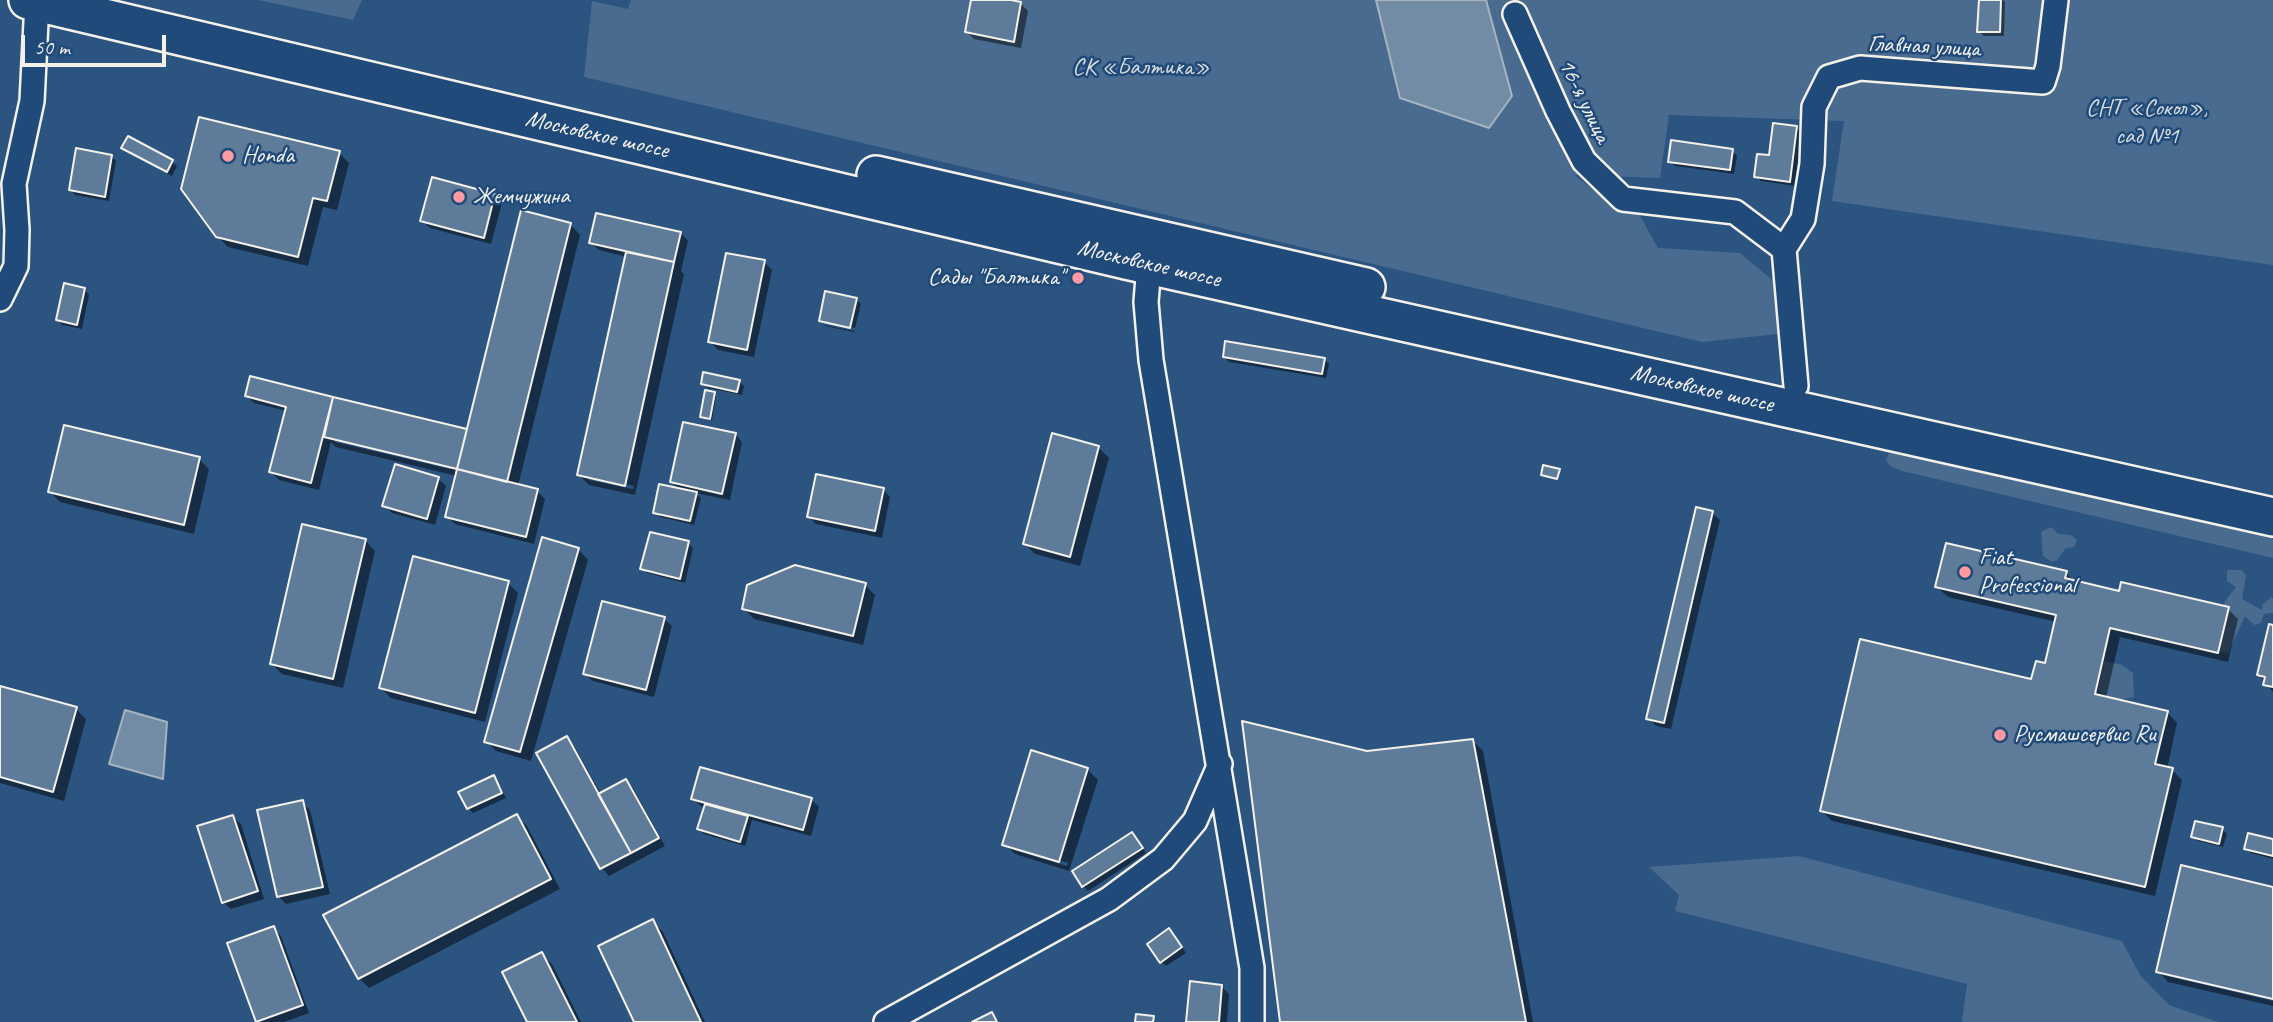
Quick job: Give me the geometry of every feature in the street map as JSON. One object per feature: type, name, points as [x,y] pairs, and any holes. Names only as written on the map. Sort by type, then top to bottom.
[{"type":"main road","name":"Московское шоссе","points":[[122,0],[1152,252],[2273,517]]},
{"type":"main road","name":"Московское шоссе","points":[[32,1],[1152,252],[1796,386],[2273,494]]},
{"type":"street","name":"Главная улица","points":[[1784,249],[1803,219],[1812,164],[1814,107],[1829,77],[1860,68],[2043,82],[2048,66],[2056,0]]},
{"type":"street","points":[[0,299],[16,266],[14,184],[32,101],[32,1]]},
{"type":"street","name":"16-я улица","points":[[1515,14],[1584,162],[1622,199],[1735,212],[1784,249]]},
{"type":"street","points":[[1784,249],[1796,386]]},
{"type":"street","points":[[1152,252],[1146,302],[1151,360],[1252,968],[1252,1022]]},
{"type":"street","points":[[886,1022],[1109,899],[1163,859],[1195,821],[1220,764]]},
{"type":"green space","points":[[258,0],[362,0],[353,20]]},
{"type":"green space","points":[[631,0],[1376,0],[1400,98],[1512,96],[1486,0],[2273,0],[2273,265],[1832,201],[1844,121],[1669,115],[1660,178],[1574,175],[1620,210],[1639,214],[1658,248],[1740,253],[1783,289],[1787,333],[1702,342],[584,77],[592,1],[628,9]]},
{"type":"green space","points":[[1891,449],[2273,539],[2273,558],[1902,471],[1890,466],[1886,460]]},
{"type":"green space","points":[[2051,527],[2058,534],[2071,535],[2077,540],[2074,547],[2066,548],[2057,560],[2052,562],[2043,556],[2041,532]]},
{"type":"green space","points":[[2227,570],[2242,570],[2246,576],[2242,599],[2262,610],[2263,604],[2271,597],[2273,599],[2273,613],[2264,614],[2261,623],[2254,625],[2245,616],[2228,653],[2222,652],[2215,645],[2218,621],[2225,601],[2236,587],[2227,581]]},
{"type":"green space","points":[[2104,661],[2122,665],[2133,673],[2134,697],[2112,701],[2098,690]]},
{"type":"green space","points":[[1799,856],[2122,941],[2140,975],[2169,1005],[2218,1022],[1962,1022],[1967,984],[1675,911],[1679,895],[1649,867]]},
{"type":"shaded area","points":[[1376,0],[1486,0],[1512,96],[1489,128],[1400,98]]},
{"type":"shaded area","points":[[125,710],[167,722],[163,779],[109,764]]},
{"type":"building","points":[[971,0],[1021,2],[1014,42],[965,32]]},
{"type":"building","points":[[1979,0],[2001,0],[2000,32],[1977,32]]},
{"type":"building","points":[[199,117],[340,151],[327,201],[313,198],[298,257],[216,237],[181,189]]},
{"type":"building","points":[[1773,123],[1797,126],[1790,182],[1754,177],[1757,154],[1769,155]]},
{"type":"building","points":[[128,136],[173,160],[167,172],[121,148]]},
{"type":"building","points":[[1671,140],[1733,149],[1730,170],[1668,162]]},
{"type":"building","points":[[76,148],[112,155],[105,197],[69,190]]},
{"type":"building","points":[[432,177],[495,194],[484,238],[420,221]]},
{"type":"building","points":[[521,210],[571,223],[507,482],[457,469]]},
{"type":"building","points":[[596,213],[681,232],[674,262],[589,243]]},
{"type":"building","points":[[626,252],[674,262],[625,486],[577,475]]},
{"type":"building","points":[[726,253],[765,260],[747,350],[708,342]]},
{"type":"building","points":[[64,283],[85,288],[77,325],[56,320]]},
{"type":"building","points":[[825,291],[857,298],[850,328],[819,321]]},
{"type":"building","points":[[1225,341],[1325,358],[1322,374],[1223,357]]},
{"type":"building","points":[[703,372],[740,380],[737,392],[701,384]]},
{"type":"building","points":[[250,376],[333,397],[311,483],[269,472],[286,407],[245,396]]},
{"type":"building","points":[[705,390],[715,392],[710,419],[700,417]]},
{"type":"building","points":[[333,397],[467,429],[457,469],[324,437]]},
{"type":"building","points":[[683,422],[736,433],[722,494],[670,482]]},
{"type":"building","points":[[64,425],[200,457],[184,525],[48,492]]},
{"type":"building","points":[[1052,433],[1099,446],[1070,557],[1023,544]]},
{"type":"building","points":[[395,464],[439,477],[427,519],[382,506]]},
{"type":"building","points":[[1543,465],[1560,469],[1557,479],[1541,475]]},
{"type":"building","points":[[457,469],[538,489],[526,537],[445,517]]},
{"type":"building","points":[[816,474],[884,488],[875,531],[807,517]]},
{"type":"building","points":[[659,484],[697,492],[690,521],[653,513]]},
{"type":"building","points":[[1696,507],[1713,511],[1664,723],[1646,719]]},
{"type":"building","points":[[302,524],[366,539],[333,679],[270,664]]},
{"type":"building","points":[[650,532],[689,541],[680,579],[640,569]]},
{"type":"building","points":[[542,537],[579,548],[520,752],[484,742]]},
{"type":"building","points":[[1946,543],[2067,571],[2065,578],[2119,591],[2121,582],[2229,607],[2218,653],[2110,628],[2095,694],[2168,711],[2155,764],[2173,768],[2145,887],[1820,811],[1860,639],[2031,679],[2036,661],[2045,663],[2056,615],[1935,587]]},
{"type":"building","points":[[413,556],[509,581],[475,713],[379,688]]},
{"type":"building","points":[[795,565],[866,583],[853,636],[742,609],[747,585]]},
{"type":"building","points":[[602,601],[665,617],[646,690],[583,674]]},
{"type":"building","points":[[2269,624],[2273,625],[2273,687],[2263,685],[2265,677],[2257,675]]},
{"type":"building","points":[[0,686],[77,707],[53,792],[0,777]]},
{"type":"building","points":[[1242,721],[1367,751],[1473,739],[1526,1022],[1280,1022]]},
{"type":"building","points":[[567,736],[631,853],[600,869],[536,753]]},
{"type":"building","points":[[1031,750],[1088,768],[1059,862],[1002,845]]},
{"type":"building","points":[[700,767],[812,798],[803,830],[691,799]]},
{"type":"building","points":[[494,775],[502,793],[467,809],[458,792]]},
{"type":"building","points":[[626,779],[659,838],[631,853],[598,794]]},
{"type":"building","points":[[303,800],[323,887],[277,897],[257,810]]},
{"type":"building","points":[[705,804],[748,816],[740,842],[697,829]]},
{"type":"building","points":[[517,814],[551,879],[358,979],[323,915]]},
{"type":"building","points":[[233,815],[258,891],[222,903],[197,826]]},
{"type":"building","points":[[2195,821],[2223,827],[2219,844],[2191,837]]},
{"type":"building","points":[[1132,832],[1143,848],[1082,887],[1072,871]]},
{"type":"building","points":[[2248,833],[2273,839],[2273,856],[2244,849]]},
{"type":"building","points":[[2181,865],[2273,887],[2273,999],[2156,972]]},
{"type":"building","points":[[653,919],[701,1022],[634,1022],[598,946]]},
{"type":"building","points":[[274,926],[303,1005],[256,1022],[227,943]]},
{"type":"building","points":[[1169,928],[1182,947],[1160,963],[1147,944]]},
{"type":"building","points":[[542,952],[577,1022],[527,1022],[502,972]]},
{"type":"building","points":[[1190,981],[1222,985],[1219,1022],[1186,1022]]},
{"type":"building","points":[[992,1012],[997,1022],[972,1022]]},
{"type":"building","points":[[1136,1014],[1154,1016],[1153,1022],[1135,1022]]},
{"type":"place","name":"Honda","points":[[228,156]]},
{"type":"place","name":"Жемчужина","points":[[459,197]]},
{"type":"place","name":"Сады \"Балтика\"","points":[[1078,278]]},
{"type":"place","name":"Fiat Professional","points":[[1965,572]]},
{"type":"place","name":"Русмашсервис Ru","points":[[2000,735]]},
{"type":"park label","name":"СК «Балтика»","points":[[1141,68]]},
{"type":"park label","name":"СНТ «Сокол», сад №1","points":[[2147,123]]}]
